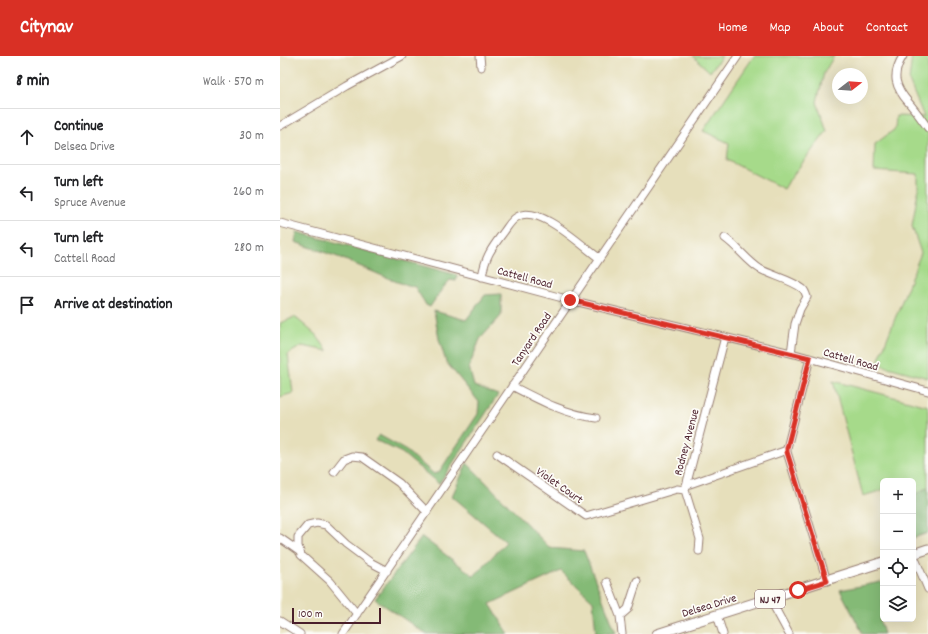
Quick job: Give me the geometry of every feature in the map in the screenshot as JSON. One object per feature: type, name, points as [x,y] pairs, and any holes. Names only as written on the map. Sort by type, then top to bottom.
[{"type":"main road","points":[[916,553],[928,549]]},
{"type":"main road","name":"Delsea Drive","points":[[657,634],[880,563]]},
{"type":"street","points":[[280,126],[347,86],[402,56]]},
{"type":"street","points":[[480,56],[481,68]]},
{"type":"street","name":"Tanyard Road","points":[[343,634],[738,56]]},
{"type":"street","points":[[903,56],[896,72],[898,89],[928,128]]},
{"type":"street","points":[[482,277],[484,263],[490,250],[512,221],[517,216],[524,214],[538,216],[551,223],[599,258]]},
{"type":"street","name":"Cattell Road","points":[[280,223],[570,300],[791,353],[928,391]]},
{"type":"street","points":[[725,238],[735,245],[752,264],[795,285],[802,289],[805,293],[807,297],[800,309],[795,324],[791,353]]},
{"type":"street","name":"Rodney Avenue","points":[[699,552],[700,539],[686,487],[725,338]]},
{"type":"street","points":[[810,358],[787,450],[788,458],[827,581]]},
{"type":"street","points":[[512,386],[555,407],[579,416],[596,418]]},
{"type":"street","points":[[686,487],[787,450]]},
{"type":"street","name":"Violet Court","points":[[497,454],[586,516],[677,488],[686,487]]},
{"type":"street","points":[[334,472],[344,460],[352,456],[362,457],[399,483],[427,512]]},
{"type":"street","points":[[300,552],[298,537],[308,525],[317,523],[326,525],[346,544],[370,562],[387,571]]},
{"type":"street","points":[[280,538],[300,552],[330,581],[357,614]]},
{"type":"street","points":[[916,561],[928,588]]},
{"type":"street","points":[[620,616],[628,609],[637,581]]},
{"type":"street","points":[[607,582],[620,616],[622,634]]},
{"type":"street","points":[[770,599],[788,634]]},
{"type":"street","points":[[717,615],[723,634]]},
{"type":"street","points":[[280,620],[300,634]]},
{"type":"green space","points":[[693,56],[722,56],[710,72]]},
{"type":"green space","points":[[754,56],[834,56],[824,73],[817,102],[827,131],[784,189],[727,160],[729,143],[703,131]]},
{"type":"green space","points":[[912,56],[928,56],[928,378],[877,364],[921,253],[912,226],[918,191],[918,174],[874,171],[875,144],[895,129],[896,116],[924,117],[909,81]]},
{"type":"green space","points":[[297,232],[457,275],[456,281],[450,280],[430,307],[426,305],[415,287],[397,282],[338,257],[295,242]]},
{"type":"green space","points":[[501,294],[501,316],[480,339],[469,367],[474,386],[498,395],[439,484],[402,453],[375,440],[379,435],[404,449],[434,474],[439,472],[478,414],[479,402],[446,362],[439,339],[434,311],[466,320],[485,295]]},
{"type":"green space","points":[[295,317],[316,335],[328,351],[302,346],[288,354],[293,393],[280,397],[280,323]]},
{"type":"green space","points":[[833,381],[928,406],[928,487],[916,494],[916,478],[880,478],[880,491],[863,496]]},
{"type":"green space","points":[[467,463],[550,548],[584,551],[616,633],[596,634],[593,601],[561,571],[490,604],[509,634],[426,634],[375,599],[422,537],[474,576],[506,542],[452,496]]},
{"type":"green space","points":[[928,487],[928,533],[916,537],[916,514],[916,494]]},
{"type":"green space","points":[[880,582],[879,618],[884,634],[863,634],[840,590]]},
{"type":"route","points":[[570,300],[810,358],[787,452],[827,581],[798,590]]}]
